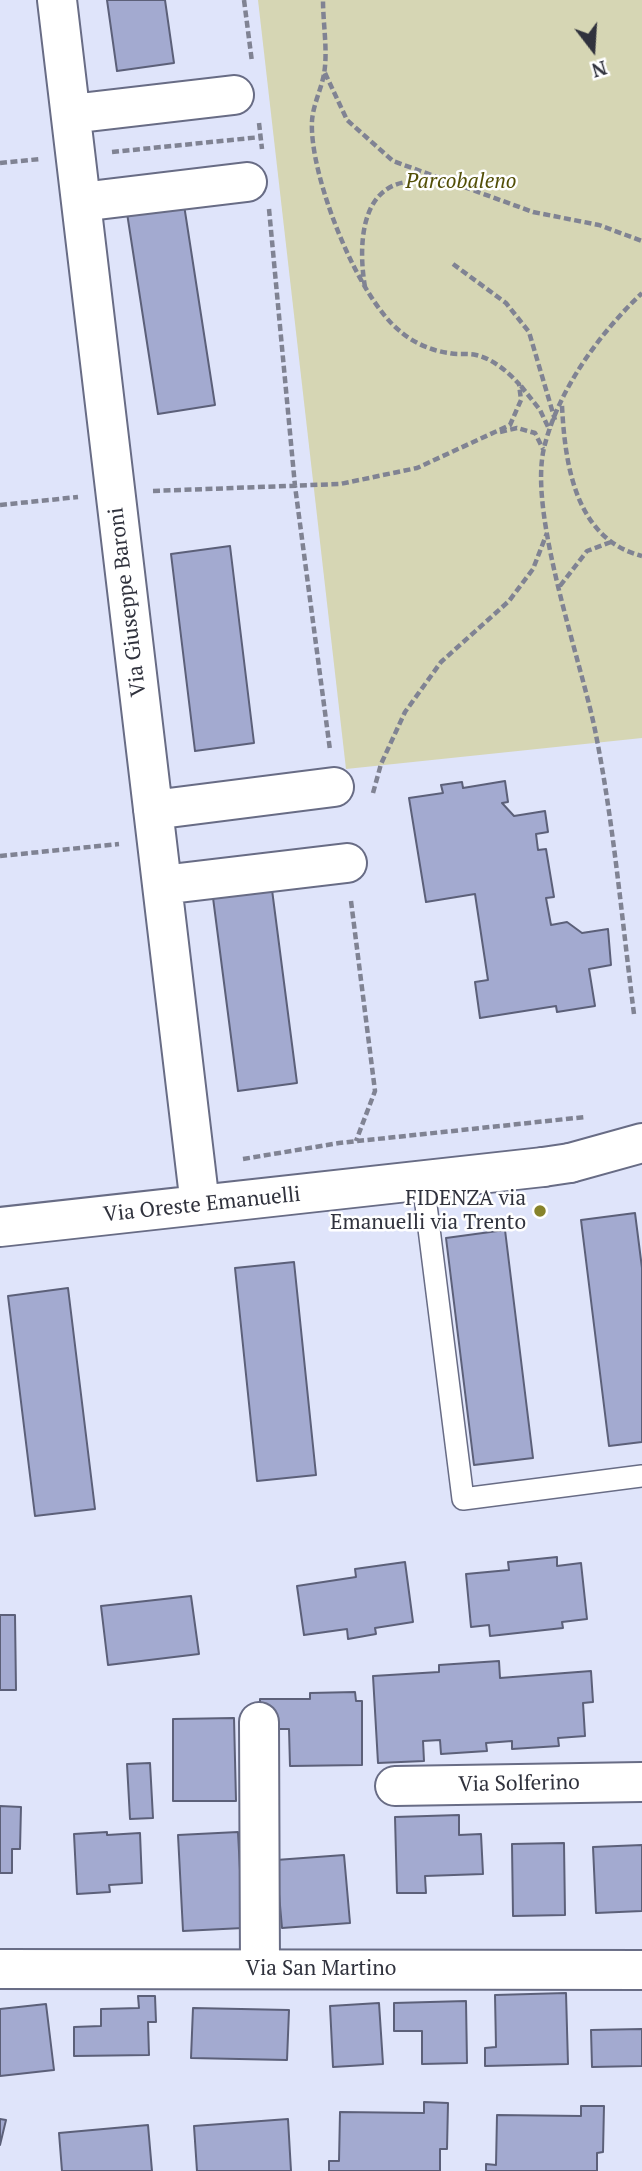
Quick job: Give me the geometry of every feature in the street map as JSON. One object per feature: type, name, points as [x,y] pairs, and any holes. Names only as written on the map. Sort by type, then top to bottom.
[{"type":"street","name":"Via Giuseppe Baroni","points":[[57,0],[200,1205]]},
{"type":"street","points":[[71,114],[248,91]]},
{"type":"street","points":[[81,202],[260,181]]},
{"type":"street","points":[[153,810],[351,793]]},
{"type":"street","points":[[162,885],[346,863]]},
{"type":"street","name":"Via Oreste Emanuelli","points":[[0,1227],[556,1165],[642,1143]]},
{"type":"street","name":"Via Oreste Emanuelli","points":[[556,1165],[628,1169],[642,1167]]},
{"type":"street","points":[[259,1722],[260,1969]]},
{"type":"street","name":"Via Solferino","points":[[396,1786],[642,1782]]},
{"type":"street","name":"Via San Martino","points":[[0,1969],[642,1970]]},
{"type":"lane","points":[[423,1181],[463,1499],[642,1476]]},
{"type":"path","points":[[244,0],[248,91],[261,137],[260,181],[295,485],[351,793],[377,786],[381,764],[405,712],[441,662],[509,601],[533,569],[547,532]]},
{"type":"path","points":[[323,0],[324,72],[312,120],[315,155],[327,201],[365,289],[383,316],[401,333],[422,345],[448,353],[476,355],[503,367],[540,410],[550,432]]},
{"type":"path","points":[[324,72],[347,120],[393,161],[533,212],[598,225],[642,241]]},
{"type":"path","points":[[0,163],[261,137]]},
{"type":"path","points":[[365,289],[360,254],[366,219],[378,197],[403,182],[454,181]]},
{"type":"path","points":[[453,264],[506,303],[529,332],[555,421]]},
{"type":"path","points":[[634,1014],[597,735],[547,532],[543,450],[562,403],[582,364],[622,312],[642,293]]},
{"type":"path","points":[[0,505],[116,493],[340,484],[417,468],[510,425],[521,400],[519,384]]},
{"type":"path","points":[[562,403],[564,457],[589,520],[611,542],[642,556]]},
{"type":"path","points":[[483,438],[517,428],[535,433],[543,450]]},
{"type":"path","points":[[560,586],[587,551],[611,542]]},
{"type":"path","points":[[346,863],[375,1091],[356,1141]]},
{"type":"path","points":[[195,1168],[356,1141],[588,1117]]},
{"type":"green space","name":"Parcobaleno","points":[[258,0],[642,0],[642,738],[346,769]]},
{"type":"building","points":[[107,0],[165,0],[174,63],[117,71]]},
{"type":"building","points":[[184,205],[215,405],[158,414],[127,213]]},
{"type":"building","points":[[230,546],[254,743],[195,751],[171,554]]},
{"type":"building","points":[[505,781],[508,802],[502,803],[514,816],[545,811],[548,832],[536,834],[538,850],[546,849],[554,897],[546,898],[551,925],[567,922],[582,933],[608,929],[611,965],[589,969],[595,1006],[557,1012],[556,1006],[480,1018],[475,982],[488,980],[475,894],[426,902],[409,798],[443,793],[441,785],[462,782],[463,788]]},
{"type":"building","points":[[271,882],[297,1083],[238,1091],[212,890]]},
{"type":"building","points":[[635,1213],[642,1268],[642,1442],[609,1446],[581,1220]]},
{"type":"building","points":[[505,1230],[533,1458],[474,1465],[446,1238]]},
{"type":"building","points":[[294,1262],[316,1475],[257,1481],[235,1268]]},
{"type":"building","points":[[68,1288],[95,1509],[35,1516],[8,1296]]},
{"type":"building","points":[[557,1557],[557,1566],[581,1563],[587,1619],[562,1622],[563,1628],[490,1636],[489,1625],[471,1627],[466,1574],[509,1570],[508,1562]]},
{"type":"building","points":[[405,1562],[413,1622],[375,1628],[376,1634],[348,1639],[347,1629],[304,1635],[297,1586],[356,1577],[355,1569]]},
{"type":"building","points":[[191,1596],[199,1654],[108,1665],[101,1606]]},
{"type":"building","points":[[0,1615],[15,1615],[16,1690],[0,1690]]},
{"type":"building","points":[[499,1661],[500,1678],[591,1671],[593,1702],[583,1703],[585,1736],[558,1738],[559,1746],[512,1749],[512,1741],[486,1743],[487,1751],[441,1754],[440,1740],[423,1741],[424,1761],[378,1763],[373,1676],[439,1672],[439,1665]]},
{"type":"building","points":[[355,1692],[356,1701],[362,1701],[362,1765],[290,1766],[289,1729],[260,1729],[260,1699],[310,1699],[310,1693]]},
{"type":"building","points":[[234,1718],[236,1801],[173,1801],[173,1719]]},
{"type":"building","points":[[150,1763],[153,1818],[130,1819],[127,1764]]},
{"type":"building","points":[[0,1806],[21,1807],[20,1849],[12,1849],[12,1873],[0,1873]]},
{"type":"building","points":[[459,1815],[459,1835],[481,1834],[483,1874],[425,1876],[426,1893],[397,1893],[395,1817]]},
{"type":"building","points":[[107,1832],[107,1835],[140,1833],[142,1883],[109,1885],[110,1892],[77,1894],[74,1834]]},
{"type":"building","points":[[238,1832],[243,1928],[183,1931],[178,1835]]},
{"type":"building","points":[[564,1843],[565,1915],[513,1916],[512,1844]]},
{"type":"building","points":[[642,1845],[642,1911],[596,1913],[593,1847]]},
{"type":"building","points":[[344,1855],[350,1923],[282,1928],[276,1860]]},
{"type":"building","points":[[566,1993],[568,2064],[485,2066],[485,2048],[496,2047],[495,1995]]},
{"type":"building","points":[[138,1996],[155,1996],[156,2022],[148,2022],[149,2055],[74,2056],[74,2027],[101,2026],[101,2009],[139,2008]]},
{"type":"building","points":[[466,2001],[467,2063],[422,2064],[422,2031],[394,2031],[394,2003]]},
{"type":"building","points":[[379,2003],[383,2064],[333,2067],[330,2006]]},
{"type":"building","points":[[46,2004],[54,2070],[0,2076],[0,2009]]},
{"type":"building","points":[[193,2008],[289,2010],[287,2060],[191,2058]]},
{"type":"building","points":[[642,2029],[642,2066],[592,2067],[591,2030]]},
{"type":"building","points":[[424,2102],[448,2103],[447,2149],[440,2149],[440,2171],[329,2171],[329,2161],[339,2161],[340,2112],[424,2113]]},
{"type":"building","points":[[581,2106],[604,2106],[603,2152],[597,2153],[597,2171],[486,2171],[486,2164],[496,2165],[497,2115],[581,2116]]},
{"type":"building","points":[[0,2119],[6,2120],[0,2145]]},
{"type":"building","points":[[288,2119],[291,2171],[197,2171],[194,2126]]},
{"type":"building","points":[[148,2125],[152,2171],[62,2171],[59,2133]]},
{"type":"place","name":"FIDENZA via Emanuelli via Trento","points":[[540,1211]]}]
